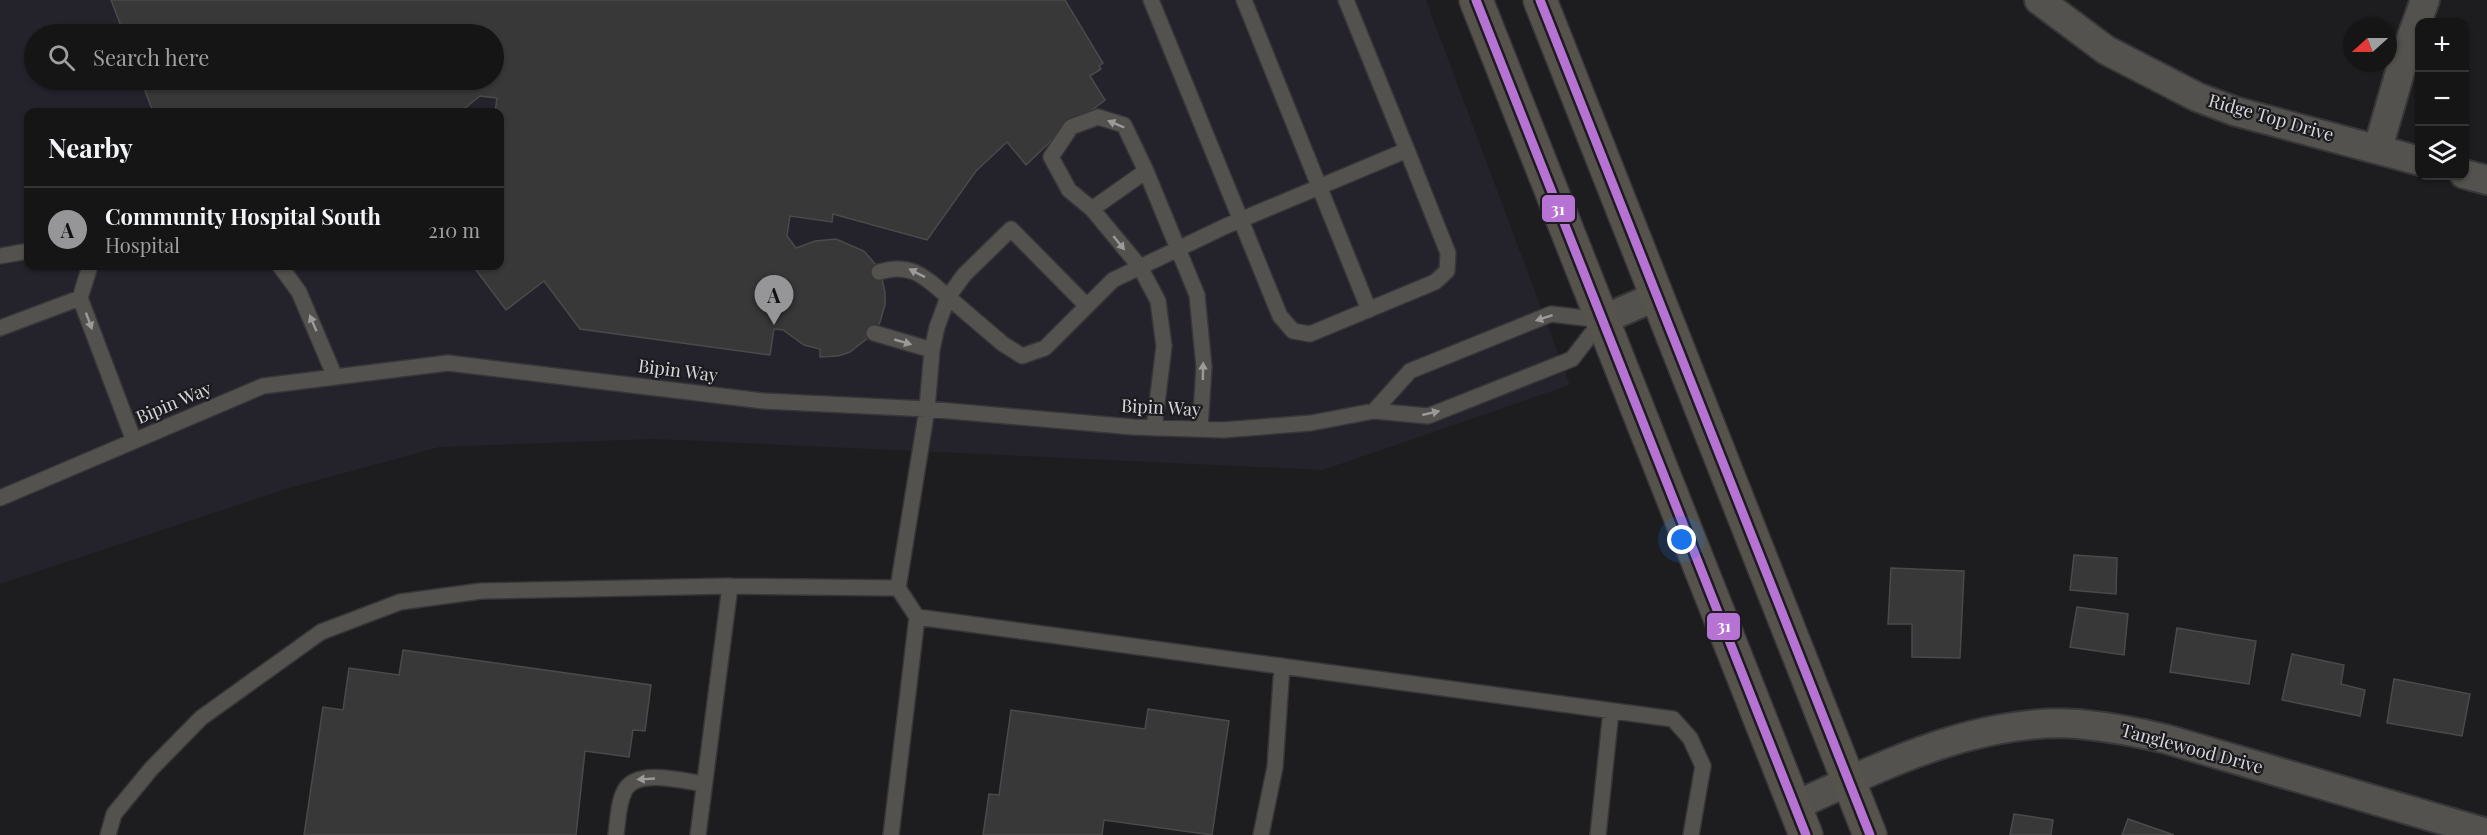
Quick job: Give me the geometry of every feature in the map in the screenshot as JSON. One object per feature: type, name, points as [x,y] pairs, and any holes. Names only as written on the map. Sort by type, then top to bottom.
[{"type":"main road","points":[[1476,0],[1801,820]]},
{"type":"main road","points":[[1540,0],[1870,835]]},
{"type":"street","name":"Ridge Top Drive","points":[[2039,0],[2106,50],[2197,97],[2234,111],[2415,159]]},
{"type":"street","points":[[2378,148],[2404,58],[2426,0]]},
{"type":"street","points":[[2469,175],[2487,180]]},
{"type":"street","points":[[1602,320],[1657,296]]},
{"type":"street","name":"Tanglewood Drive","points":[[1801,820],[1849,781],[1895,761],[1985,733],[2030,725],[2078,724],[2125,730],[2166,739],[2487,833]]},
{"type":"lane","points":[[1152,0],[1280,316],[1293,332],[1310,334],[1435,282],[1448,272],[1448,253],[1346,0]]},
{"type":"lane","points":[[1244,0],[1369,310]]},
{"type":"lane","points":[[1154,428],[1164,346],[1158,301],[1140,267],[1092,209],[1069,190],[1051,157],[1071,127],[1098,117],[1125,125],[1197,295],[1204,367],[1200,429]]},
{"type":"lane","points":[[879,272],[892,268],[909,269],[928,279],[1003,344],[1022,356],[1045,348],[1113,280],[1242,219],[1407,150]]},
{"type":"lane","points":[[1092,209],[1146,171]]},
{"type":"lane","points":[[891,835],[917,617],[898,588],[927,409],[932,350],[937,327],[948,297],[964,275],[1011,230],[1087,306]]},
{"type":"lane","points":[[0,256],[24,252]]},
{"type":"lane","points":[[89,270],[80,298],[134,441]]},
{"type":"lane","points":[[283,270],[300,292],[335,377]]},
{"type":"lane","points":[[0,328],[80,298]]},
{"type":"lane","points":[[1374,411],[1410,371],[1551,314],[1602,320]]},
{"type":"lane","name":"Bipin Way","points":[[0,498],[263,386],[448,363],[764,401],[927,409],[1154,428],[1271,427],[1311,423],[1374,411],[1428,416],[1572,359],[1602,320]]},
{"type":"lane","points":[[874,333],[932,350]]},
{"type":"lane","points":[[108,835],[114,814],[151,769],[201,718],[321,632],[400,602],[481,591],[730,586],[898,588]]},
{"type":"lane","points":[[698,835],[730,586]]},
{"type":"lane","points":[[917,617],[1673,719],[1690,738],[1703,766],[1691,835]]},
{"type":"lane","points":[[1261,835],[1275,767],[1282,666]]},
{"type":"lane","points":[[1598,835],[1611,711]]},
{"type":"lane","points":[[615,835],[626,788],[635,779],[648,777],[704,784]]},
{"type":"shaded area","points":[[0,0],[1426,0],[1570,385],[1323,470],[655,439],[440,447],[289,488],[0,584]]},
{"type":"building","points":[[111,0],[1065,0],[1103,63],[1099,66],[1101,69],[1090,76],[1105,100],[1051,141],[1026,165],[1007,142],[976,171],[927,240],[833,214],[832,222],[790,216],[787,236],[796,248],[815,241],[836,239],[864,251],[881,275],[885,305],[874,333],[850,352],[838,356],[820,357],[820,349],[804,345],[783,330],[774,329],[770,355],[580,329],[544,281],[506,310],[476,270],[504,270],[504,108],[496,108],[497,98],[480,96],[465,108],[152,108],[145,90],[504,90],[504,24],[120,24]]},
{"type":"building","points":[[2074,555],[2117,558],[2116,594],[2070,590]]},
{"type":"building","points":[[1891,568],[1964,571],[1960,658],[1912,657],[1912,624],[1888,624]]},
{"type":"building","points":[[2077,607],[2128,614],[2124,655],[2070,647]]},
{"type":"building","points":[[2177,628],[2256,641],[2249,684],[2170,672]]},
{"type":"building","points":[[403,650],[651,685],[645,731],[633,730],[629,757],[585,751],[576,835],[304,835],[323,707],[343,710],[349,668],[399,675]]},
{"type":"building","points":[[2292,654],[2344,665],[2341,684],[2365,690],[2360,716],[2282,700]]},
{"type":"building","points":[[2394,679],[2470,694],[2462,736],[2387,723]]},
{"type":"building","points":[[1148,709],[1229,721],[1212,835],[1104,820],[1102,835],[983,835],[989,794],[999,795],[1011,710],[1145,729]]},
{"type":"building","points":[[2014,814],[2053,820],[2051,835],[2010,835]]},
{"type":"building","points":[[2128,819],[2174,835],[2122,835]]},
{"type":"transit line","name":"31","points":[[1476,0],[1806,835]]},
{"type":"transit line","name":"31","points":[[1540,0],[1870,835]]},
{"type":"place","name":"Community Hospital South","points":[[774,325]]}]
